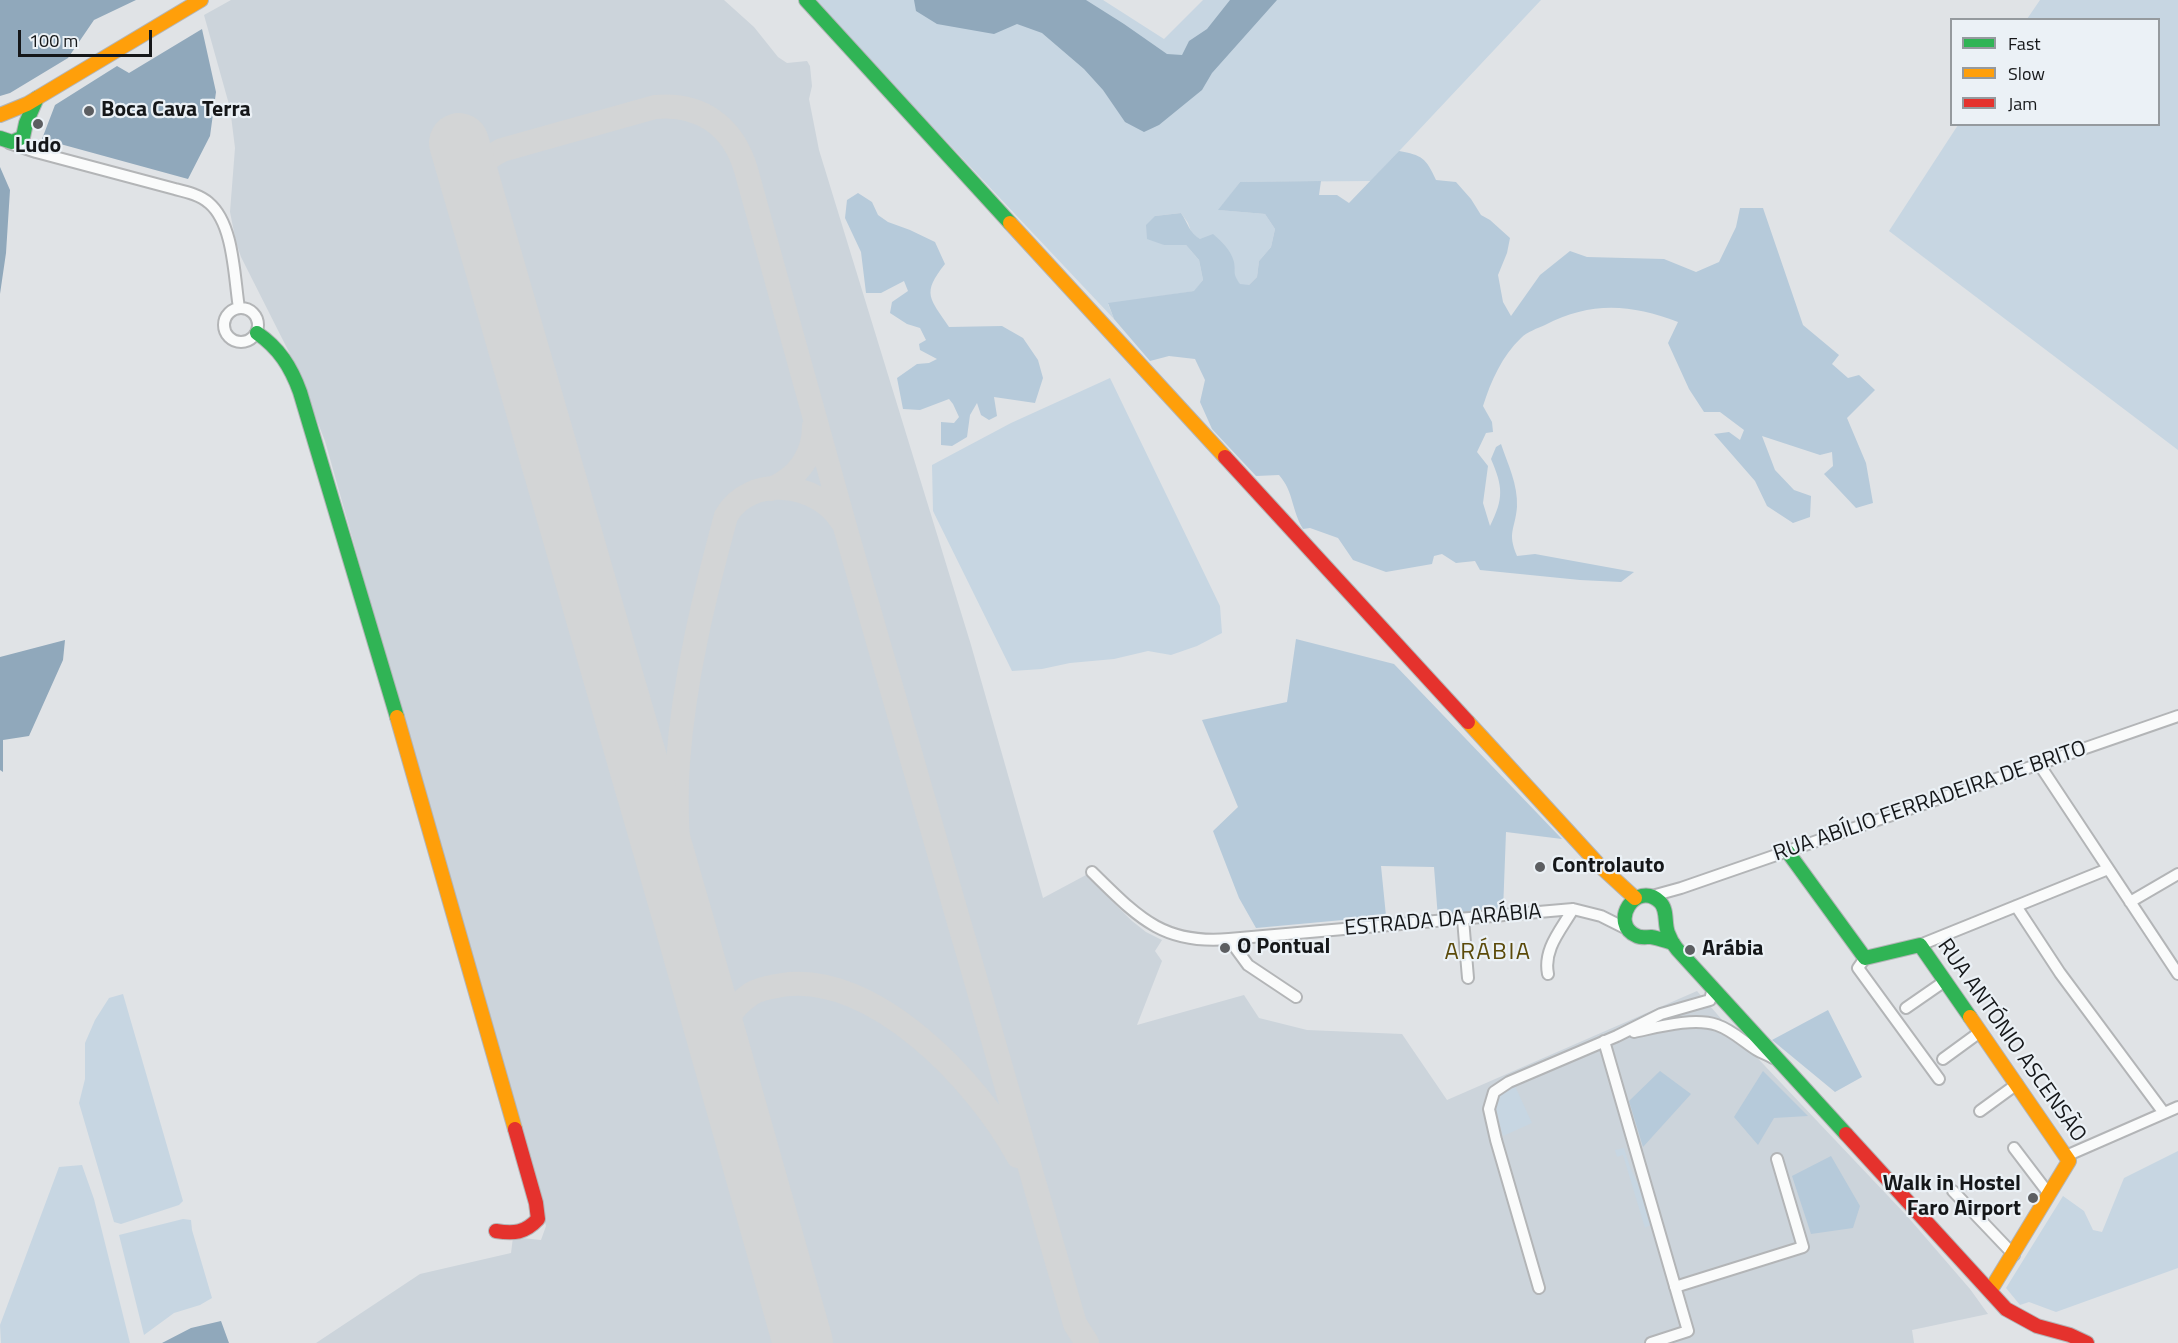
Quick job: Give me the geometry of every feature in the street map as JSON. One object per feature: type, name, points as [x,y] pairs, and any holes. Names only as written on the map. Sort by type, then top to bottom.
[{"type":"street","points":[[3,114],[37,98],[201,0]]},
{"type":"street","points":[[806,0],[1599,865],[1628,906]]},
{"type":"street","points":[[4,140],[19,140],[23,137],[37,98]]},
{"type":"street","points":[[3,114],[21,115],[33,152]]},
{"type":"street","points":[[4,140],[33,152],[196,195],[208,202],[218,212],[225,226],[239,308]]},
{"type":"street","points":[[239,308],[249,309],[256,317],[258,327],[257,333],[250,339],[240,342],[226,333],[225,328],[226,317],[239,308]]},
{"type":"street","points":[[257,333],[279,349],[309,417],[536,1203],[538,1219],[531,1227],[519,1234],[496,1231]]},
{"type":"street","name":"RUA ABÍLIO FERRADEIRA DE BRITO","points":[[1652,896],[1682,888],[2178,716]]},
{"type":"street","points":[[2039,764],[2178,974]]},
{"type":"street","points":[[1787,851],[1865,958],[1858,968],[1939,1078]]},
{"type":"street","points":[[1920,945],[2108,869]]},
{"type":"street","name":"ESTRADA DA ARÁBIA","points":[[1092,872],[1131,910],[1149,923],[1182,938],[1229,939],[1573,909],[1601,916]]},
{"type":"street","points":[[2130,902],[2178,874]]},
{"type":"street","points":[[1650,937],[1663,929],[1666,914],[1682,888]]},
{"type":"street","points":[[1601,916],[1628,906],[1641,896],[1652,896],[1661,902],[1666,914],[1667,931],[1673,943],[1990,1291],[2012,1313],[2037,1326],[2070,1335],[2087,1343]]},
{"type":"street","points":[[1628,906],[1624,919],[1629,930]]},
{"type":"street","points":[[2016,906],[2060,973],[2164,1113]]},
{"type":"street","points":[[1548,974],[1546,963],[1548,952],[1573,909]]},
{"type":"street","points":[[1601,916],[1638,937],[1650,937],[1673,943]]},
{"type":"street","points":[[1462,919],[1468,978]]},
{"type":"street","points":[[1229,939],[1248,965],[1296,997]]},
{"type":"street","name":"RUA ANTÓNIO ASCENSÃO","points":[[1865,958],[1920,945],[2069,1161],[2014,1255],[1990,1291]]},
{"type":"street","points":[[1906,1008],[1945,981]]},
{"type":"street","points":[[1539,1288],[1496,1140],[1489,1109],[1490,1099],[1500,1086],[1617,1036],[1662,1014],[1710,1000],[1713,988]]},
{"type":"street","points":[[1617,1036],[1665,1026],[1708,1023],[1723,1027],[1748,1042],[1755,1049],[1778,1060]]},
{"type":"street","points":[[1943,1059],[1980,1032]]},
{"type":"street","points":[[1604,1041],[1691,1343]]},
{"type":"street","points":[[1980,1111],[2017,1084]]},
{"type":"street","points":[[2066,1156],[2178,1107]]},
{"type":"street","points":[[2014,1148],[2049,1194]]},
{"type":"street","points":[[1675,1287],[1803,1247],[1777,1158]]},
{"type":"street","points":[[1953,1191],[2014,1255]]},
{"type":"street","points":[[1652,1343],[1688,1331]]},
{"type":"street","points":[[2052,1331],[2073,1343]]},
{"type":"shaded area","points":[[0,0],[136,0],[94,20],[68,58],[10,93],[0,96]]},
{"type":"shaded area","points":[[231,0],[724,0],[754,27],[778,57],[787,63],[807,61],[810,66],[812,86],[809,99],[819,150],[971,645],[1043,898],[1086,875],[1132,921],[1146,932],[1162,940],[1155,951],[1162,961],[1137,1025],[1244,995],[1259,1018],[1307,1030],[1402,1034],[1447,1100],[1697,991],[1730,1029],[1907,1216],[1970,1289],[1988,1314],[1912,1330],[1914,1343],[316,1343],[420,1274],[511,1253],[513,1237],[541,1240],[546,1226],[325,441],[294,362],[241,257],[236,242],[230,212],[235,148],[230,108],[204,15]]},
{"type":"shaded area","points":[[813,0],[1103,0],[1164,39],[1203,0],[1541,0],[1371,181],[1240,182],[1219,210],[1265,214],[1275,229],[1271,247],[1259,261],[1257,277],[1249,285],[1240,285],[1233,274],[1234,263],[1192,234],[1181,213],[1155,216],[1164,245],[1186,245],[1199,260],[1203,280],[1195,291],[1108,304],[1114,319]]},
{"type":"shaded area","points":[[914,0],[1086,0],[1167,54],[1182,55],[1189,41],[1207,29],[1230,0],[1277,0],[1212,73],[1202,90],[1159,125],[1144,132],[1125,122],[1103,90],[1084,69],[1042,33],[1017,24],[994,34],[937,24],[916,11]]},
{"type":"shaded area","points":[[2040,0],[2178,0],[2178,450],[1889,231],[1957,126],[2160,126],[2160,18],[2028,18]]},
{"type":"shaded area","points":[[202,29],[216,92],[210,136],[188,179],[42,139],[55,105],[117,66],[129,73]]},
{"type":"shaded area","points":[[1399,151],[1418,156],[1426,162],[1436,180],[1456,182],[1481,215],[1510,238],[1498,275],[1503,302],[1511,316],[1540,275],[1570,251],[1587,257],[1664,259],[1696,272],[1719,262],[1736,227],[1740,208],[1763,208],[1803,325],[1839,355],[1832,364],[1848,378],[1859,375],[1875,390],[1847,418],[1866,463],[1873,503],[1856,508],[1824,474],[1833,466],[1832,452],[1820,455],[1762,436],[1775,470],[1794,490],[1811,496],[1810,517],[1793,523],[1767,506],[1755,481],[1714,434],[1729,432],[1740,440],[1744,430],[1720,412],[1704,412],[1689,389],[1668,343],[1678,322],[1644,312],[1611,308],[1595,309],[1562,317],[1529,332],[1514,345],[1498,369],[1486,397],[1483,406],[1492,422],[1493,432],[1486,433],[1477,452],[1488,466],[1483,503],[1490,526],[1500,500],[1500,485],[1491,459],[1496,447],[1501,444],[1516,490],[1517,507],[1512,541],[1517,556],[1535,554],[1634,572],[1621,582],[1480,570],[1475,561],[1456,563],[1442,554],[1434,556],[1432,564],[1386,572],[1353,560],[1338,538],[1310,528],[1303,529],[1284,481],[1279,475],[1256,476],[1212,429],[1200,402],[1205,380],[1195,359],[1169,356],[1150,361],[1114,319],[1108,303],[1194,291],[1203,280],[1199,260],[1186,245],[1164,245],[1147,239],[1146,225],[1155,216],[1181,213],[1196,237],[1200,239],[1213,234],[1231,254],[1235,275],[1240,284],[1249,285],[1257,277],[1259,261],[1271,247],[1275,229],[1265,214],[1218,210],[1240,182],[1321,181],[1319,195],[1337,195],[1349,203]]},
{"type":"shaded area","points":[[0,167],[10,190],[6,253],[0,294]]},
{"type":"shaded area","points":[[858,193],[872,202],[878,215],[888,222],[935,242],[945,264],[933,282],[931,296],[949,327],[1002,326],[1023,338],[1038,360],[1043,378],[1035,403],[994,397],[997,416],[989,420],[981,415],[977,403],[970,415],[967,437],[952,446],[941,445],[941,422],[954,423],[959,417],[949,399],[920,410],[903,409],[897,378],[917,364],[929,363],[937,359],[920,350],[919,344],[926,340],[920,328],[907,324],[890,313],[892,302],[908,291],[904,281],[881,293],[866,293],[861,252],[845,218],[847,200]]},
{"type":"shaded area","points":[[1110,378],[1220,606],[1222,633],[1197,646],[1171,655],[1148,651],[1114,659],[1012,671],[933,511],[932,465],[1011,423]]},
{"type":"shaded area","points":[[1296,639],[1394,664],[1562,839],[1506,832],[1503,911],[1438,918],[1434,867],[1381,866],[1386,916],[1256,928],[1239,898],[1213,831],[1238,807],[1202,720],[1287,702]]},
{"type":"shaded area","points":[[65,640],[63,660],[29,736],[3,740],[3,772],[0,770],[0,657]]},
{"type":"shaded area","points":[[123,994],[183,1201],[179,1205],[121,1224],[114,1222],[79,1103],[85,1079],[85,1043],[95,1020],[109,998]]},
{"type":"shaded area","points":[[1828,1010],[1862,1077],[1835,1092],[1772,1040]]},
{"type":"shaded area","points":[[1660,1071],[1691,1094],[1643,1147],[1629,1101]]},
{"type":"shaded area","points":[[1763,1071],[1808,1116],[1774,1118],[1758,1145],[1734,1117]]},
{"type":"shaded area","points":[[1515,1086],[1532,1123],[1503,1136],[1495,1106],[1499,1095]]},
{"type":"shaded area","points":[[1624,1148],[1650,1222],[1650,1225],[1645,1228],[1623,1155],[1617,1157],[1615,1150]]},
{"type":"shaded area","points":[[2178,1151],[2178,1268],[2056,1312],[2029,1302],[2020,1305],[2006,1288],[2063,1196],[2084,1211],[2093,1230],[2102,1232],[2124,1178]]},
{"type":"shaded area","points":[[1831,1156],[1860,1206],[1853,1228],[1811,1234],[1792,1176]]},
{"type":"shaded area","points":[[82,1165],[94,1199],[130,1343],[1,1343],[0,1325],[59,1167]]},
{"type":"shaded area","points":[[183,1219],[191,1220],[212,1298],[200,1305],[174,1313],[144,1335],[119,1235]]},
{"type":"shaded area","points":[[221,1321],[229,1343],[162,1343],[191,1328]]},
{"type":"taxiway","points":[[474,193],[475,178],[481,167],[490,157],[502,150],[655,107],[687,109],[713,120],[733,141],[740,154],[1075,1324],[1087,1343]]},
{"type":"taxiway","points":[[771,489],[789,479],[803,464],[811,447],[814,426]]},
{"type":"taxiway","points":[[684,922],[677,802],[681,731],[696,638],[726,516],[737,503],[751,494],[767,489],[784,488],[816,497],[830,507],[841,520]]},
{"type":"taxiway","points":[[720,1055],[721,1036],[727,1020],[737,1006],[755,992],[782,985],[817,985],[852,995],[887,1013],[920,1038],[950,1066],[977,1096],[1018,1156]]},
{"type":"runway","points":[[459,143],[803,1343]]},
{"type":"traffic: fast","points":[[806,0],[1010,223]]},
{"type":"traffic: fast","points":[[0,138],[12,142],[23,137],[26,123],[37,98]]},
{"type":"traffic: fast","points":[[257,333],[272,345],[283,359],[293,374],[300,392],[397,717]]},
{"type":"traffic: fast","points":[[1787,851],[1865,958],[1920,945],[1970,1017]]},
{"type":"traffic: fast","points":[[1673,943],[1654,937],[1639,937],[1629,930],[1625,922],[1625,914],[1635,899],[1651,896],[1660,902],[1664,909],[1669,935],[1677,949],[1846,1134]]},
{"type":"traffic: slow","points":[[0,115],[27,104],[201,0]]},
{"type":"traffic: slow","points":[[1010,223],[1225,457]]},
{"type":"traffic: slow","points":[[397,717],[515,1129]]},
{"type":"traffic: slow","points":[[1468,722],[1599,865],[1635,898]]},
{"type":"traffic: slow","points":[[1970,1017],[2069,1161],[1990,1291]]},
{"type":"traffic: jam","points":[[1225,457],[1468,722]]},
{"type":"traffic: jam","points":[[496,1231],[519,1231],[538,1219],[536,1203],[515,1129]]},
{"type":"traffic: jam","points":[[1846,1134],[2006,1309],[2037,1326],[2070,1335],[2087,1343]]},
{"type":"place","name":"Boca Cava Terra","points":[[89,111]]},
{"type":"place","name":"Ludo","points":[[38,124]]},
{"type":"place","name":"Controlauto","points":[[1540,867]]},
{"type":"place","name":"O Pontual","points":[[1225,948]]},
{"type":"place","name":"Arábia","points":[[1690,950]]},
{"type":"place","name":"Walk in Hostel Faro Airport","points":[[2033,1198]]},
{"type":"district","name":"ARÁBIA","points":[[1488,953]]}]
